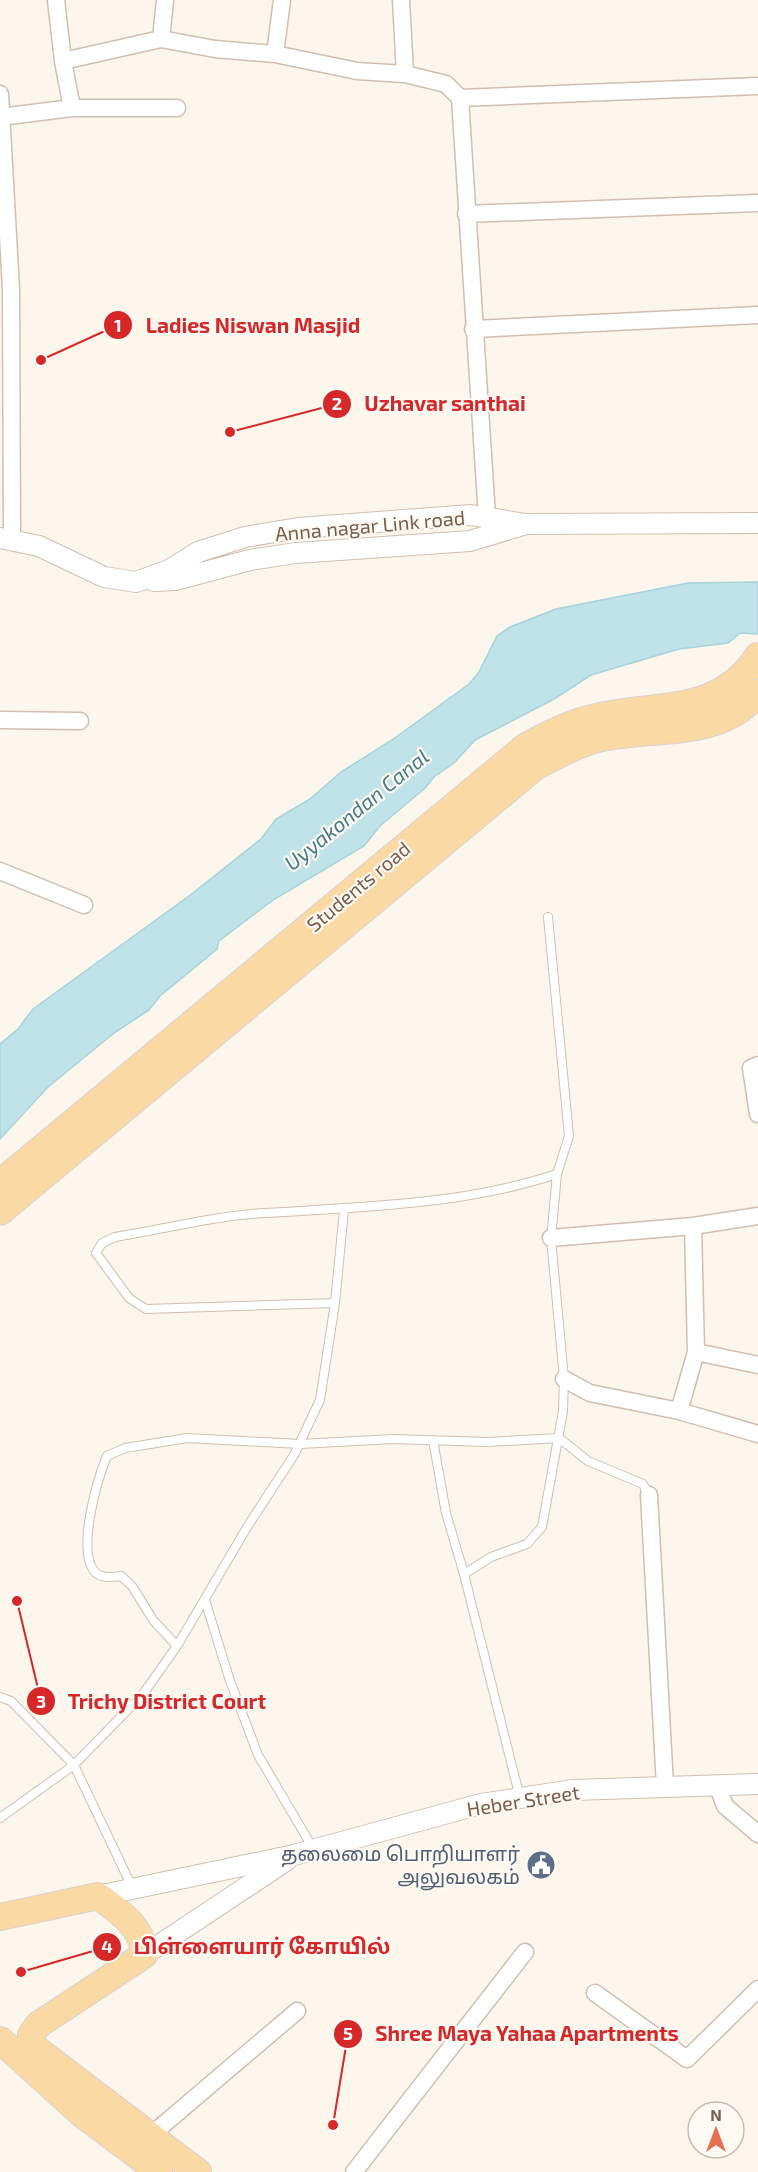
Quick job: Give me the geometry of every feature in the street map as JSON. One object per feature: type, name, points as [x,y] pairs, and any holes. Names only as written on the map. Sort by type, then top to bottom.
[{"type":"main road","name":"Students road","points":[[0,1183],[525,747],[558,729],[589,718],[689,704],[710,698],[732,686],[755,660]]},
{"type":"main road","points":[[0,1212],[535,767],[565,750],[594,740],[640,731],[719,723],[736,714],[758,693]]},
{"type":"main road","points":[[0,1917],[98,1896],[123,1915],[144,1941],[144,1955],[38,2025],[31,2035],[31,2046],[198,2172]]},
{"type":"main road","points":[[2,2046],[83,2115],[159,2172]]},
{"type":"street","points":[[56,0],[63,61],[72,108]]},
{"type":"street","points":[[161,39],[165,0]]},
{"type":"street","points":[[275,54],[282,0]]},
{"type":"street","points":[[401,0],[405,74]]},
{"type":"street","points":[[63,61],[161,39],[215,49],[275,54],[357,71],[405,74],[446,84],[460,98],[473,329],[487,518]]},
{"type":"street","points":[[460,98],[758,86]]},
{"type":"street","points":[[0,94],[11,289],[6,538],[39,546],[104,576],[136,582],[175,580],[250,560],[297,553],[470,541],[525,524]]},
{"type":"street","points":[[1,117],[72,108],[177,108]]},
{"type":"street","points":[[466,214],[758,202]]},
{"type":"street","points":[[473,329],[758,315]]},
{"type":"street","name":"Anna nagar Link road","points":[[136,582],[169,570],[198,552],[245,537],[298,528],[471,515],[525,524],[758,523]]},
{"type":"street","points":[[0,720],[80,721]]},
{"type":"street","points":[[0,871],[84,905]]},
{"type":"street","points":[[758,1065],[751,1068],[758,1114]]},
{"type":"street","points":[[551,1238],[693,1226],[758,1216]]},
{"type":"street","points":[[680,1411],[696,1352],[693,1226]]},
{"type":"street","points":[[696,1352],[758,1365]]},
{"type":"street","points":[[564,1379],[590,1393],[680,1411],[758,1434]]},
{"type":"street","points":[[649,1495],[665,1786]]},
{"type":"street","points":[[717,1784],[725,1806],[758,1834]]},
{"type":"street","name":"Heber Street","points":[[98,1896],[294,1855],[481,1804],[573,1791],[758,1784]]},
{"type":"street","points":[[144,1955],[294,1855]]},
{"type":"street","points":[[354,2172],[525,1952]]},
{"type":"street","points":[[595,1993],[687,2059],[758,1989]]},
{"type":"street","points":[[150,2136],[297,2011]]},
{"type":"lane","points":[[464,1575],[491,1557],[527,1544],[537,1536],[542,1527],[559,1438],[564,1379],[551,1238],[557,1174],[569,1136],[548,917]]},
{"type":"lane","points":[[335,1303],[146,1309],[129,1298],[96,1253],[102,1243],[115,1237],[261,1213],[344,1210],[442,1199],[557,1174]]},
{"type":"lane","points":[[0,1818],[74,1765],[143,1694],[177,1646],[300,1443],[320,1400],[335,1303],[344,1210]]},
{"type":"lane","points":[[177,1646],[153,1620],[132,1586],[121,1576],[103,1577],[95,1572],[89,1560],[89,1519],[97,1480],[107,1456],[125,1448],[187,1438],[300,1443],[433,1440],[488,1442],[559,1438],[588,1461],[643,1485],[649,1495]]},
{"type":"lane","points":[[433,1440],[446,1513],[464,1575],[520,1798]]},
{"type":"lane","points":[[205,1600],[230,1681],[258,1755],[314,1850]]},
{"type":"lane","points":[[0,1697],[11,1701],[74,1765],[133,1889]]},
{"type":"water","name":"Uyyakondan Canal","points":[[758,582],[758,634],[740,633],[728,643],[679,649],[591,675],[554,699],[475,740],[454,763],[435,776],[425,788],[380,826],[364,846],[273,900],[219,941],[217,949],[160,996],[149,1010],[114,1033],[48,1087],[0,1139],[0,1044],[18,1029],[33,1009],[189,896],[261,839],[276,819],[310,799],[341,772],[392,740],[469,684],[479,672],[497,636],[510,627],[556,609],[688,583]]},
{"type":"place","name":"Ladies Niswan Masjid","points":[[41,360]]},
{"type":"place","name":"Uzhavar santhai","points":[[230,432]]},
{"type":"place","name":"Trichy District Court","points":[[17,1601]]},
{"type":"place","name":"தலைமை பொறியாளர் அலுவலகம்","points":[[541,1865]]},
{"type":"place","name":"பிள்ளையார் கோயில்","points":[[21,1972]]},
{"type":"place","name":"Shree Maya Yahaa Apartments","points":[[333,2125]]}]
